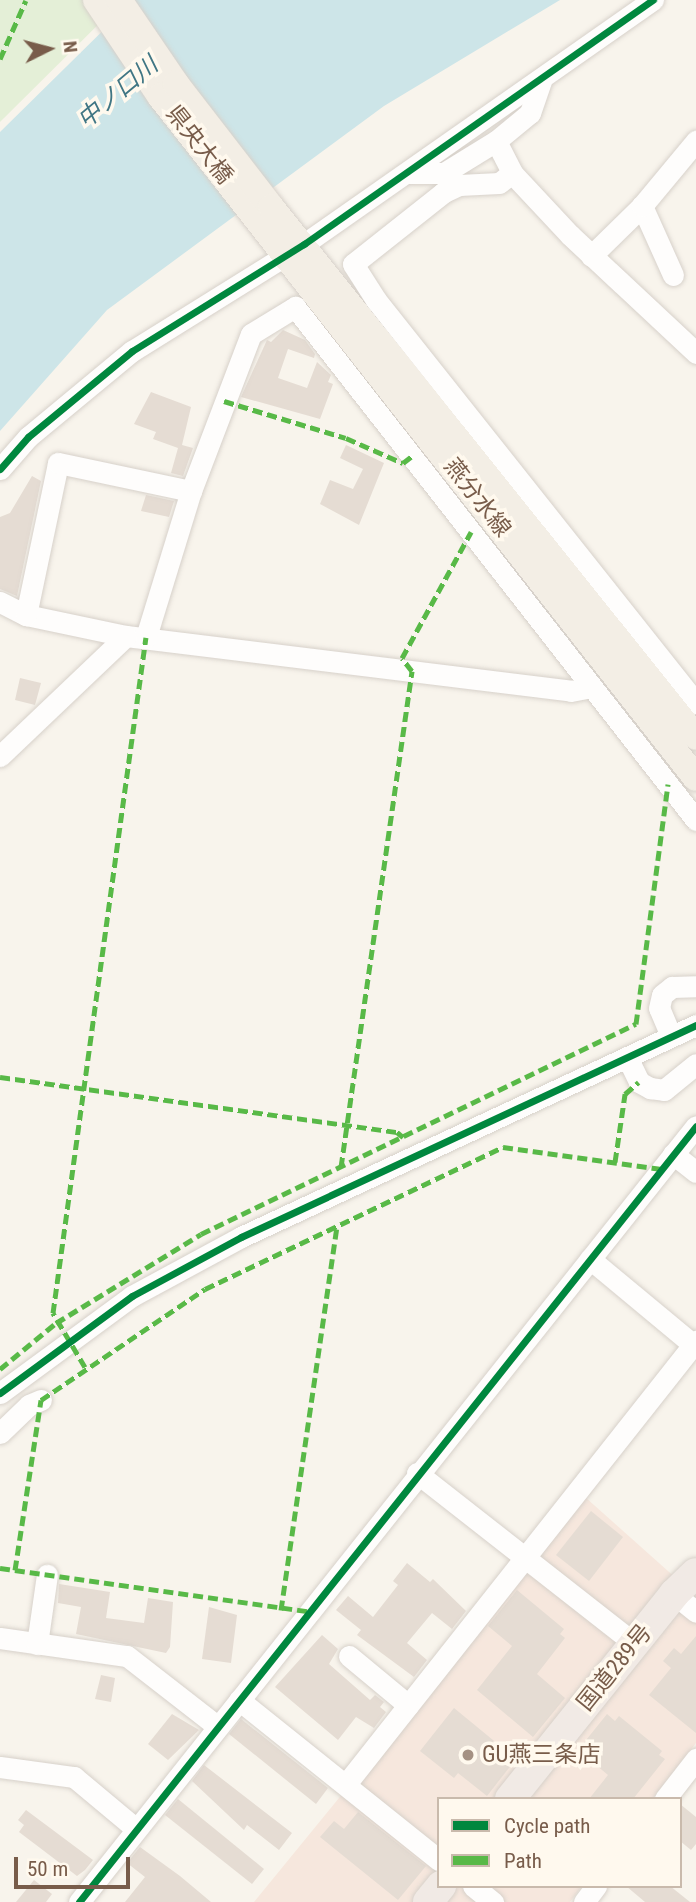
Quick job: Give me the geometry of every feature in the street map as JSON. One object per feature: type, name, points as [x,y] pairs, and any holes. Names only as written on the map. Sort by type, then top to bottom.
[{"type":"highway","name":"国道289号","points":[[512,1797],[634,1643],[685,1603],[696,1573]]},
{"type":"main road","name":"県央大橋","points":[[96,0],[160,96],[264,213]]},
{"type":"main road","name":"県央大橋","points":[[119,0],[264,213]]},
{"type":"main road","name":"燕分水線","points":[[264,213],[696,737]]},
{"type":"main road","name":"燕分水線","points":[[294,250],[696,778]]},
{"type":"street","points":[[0,469],[28,437],[132,351],[294,250],[653,0]]},
{"type":"street","points":[[407,173],[444,173],[496,141],[530,113],[541,80]]},
{"type":"street","points":[[496,141],[512,173],[591,256],[695,350]]},
{"type":"street","points":[[591,256],[642,206],[696,141]]},
{"type":"street","points":[[512,173],[499,183],[459,185],[444,192],[353,264],[376,300],[696,703]]},
{"type":"street","points":[[642,206],[673,275]]},
{"type":"street","points":[[0,756],[136,636],[251,334],[295,307],[696,820]]},
{"type":"street","points":[[26,615],[58,463],[191,491]]},
{"type":"street","points":[[0,602],[26,615],[136,636],[571,691],[592,687]]},
{"type":"street","points":[[671,1036],[659,1008],[662,995],[672,987],[696,986]]},
{"type":"street","points":[[0,1394],[132,1296],[241,1237],[696,1024]]},
{"type":"street","points":[[627,1057],[639,1082],[650,1088],[664,1090],[696,1064]]},
{"type":"street","points":[[79,1902],[417,1473],[696,1126]]},
{"type":"street","points":[[673,1154],[696,1172]]},
{"type":"street","points":[[346,1784],[695,1344],[590,1259]]},
{"type":"street","points":[[0,1433],[29,1405],[41,1400]]},
{"type":"street","points":[[417,1473],[634,1643]]},
{"type":"street","points":[[37,1643],[47,1575]]},
{"type":"street","points":[[0,1638],[127,1656],[217,1726]]},
{"type":"street","points":[[349,1656],[408,1705]]},
{"type":"street","points":[[239,1700],[437,1858]]},
{"type":"street","points":[[667,1797],[696,1759]]},
{"type":"street","points":[[0,1767],[74,1777],[135,1828]]},
{"type":"street","points":[[476,1888],[493,1902]]},
{"type":"shaded area","points":[[585,1497],[696,1596],[696,1743],[654,1797],[437,1797],[437,1888],[580,1888],[570,1902],[254,1902]]},
{"type":"green space","points":[[0,0],[123,0],[0,122]]},
{"type":"water","name":"中ノ口川","points":[[134,0],[560,0],[384,106],[107,310],[0,431],[0,132]]},
{"type":"building","points":[[283,330],[305,340],[315,354],[314,358],[288,349],[278,378],[307,388],[317,362],[331,375],[328,382],[333,384],[320,419],[241,397],[267,340],[271,342]]},
{"type":"building","points":[[151,392],[191,407],[182,445],[193,448],[183,476],[171,473],[178,448],[153,439],[156,432],[134,424]]},
{"type":"building","points":[[346,445],[384,463],[359,525],[320,504],[330,480],[353,489],[363,469],[340,458]]},
{"type":"building","points":[[32,476],[41,481],[17,596],[0,589],[0,517],[10,513]]},
{"type":"building","points":[[146,495],[174,501],[169,517],[141,511]]},
{"type":"building","points":[[20,678],[41,683],[35,705],[15,700]]},
{"type":"building","points":[[591,1511],[623,1537],[589,1581],[556,1555]]},
{"type":"building","points":[[407,1563],[430,1582],[433,1579],[466,1611],[452,1629],[432,1613],[407,1643],[427,1660],[414,1677],[357,1635],[361,1630],[336,1610],[348,1596],[373,1617],[398,1585],[393,1581]]},
{"type":"building","points":[[59,1584],[110,1592],[106,1618],[144,1623],[148,1598],[173,1602],[170,1647],[166,1653],[76,1634],[81,1607],[58,1603]]},
{"type":"building","points":[[517,1590],[564,1629],[560,1634],[565,1638],[537,1674],[565,1698],[533,1737],[477,1690],[512,1646],[488,1626]]},
{"type":"building","points":[[209,1607],[237,1615],[231,1663],[202,1659]]},
{"type":"building","points":[[322,1635],[338,1649],[329,1664],[370,1700],[375,1695],[384,1702],[380,1707],[386,1712],[374,1728],[356,1717],[338,1740],[275,1687]]},
{"type":"building","points":[[696,1636],[696,1733],[649,1695],[671,1668],[663,1661],[674,1648],[681,1654]]},
{"type":"building","points":[[101,1675],[115,1678],[111,1702],[95,1699]]},
{"type":"building","name":"GU燕三条店","points":[[454,1708],[516,1759],[487,1796],[458,1773],[454,1778],[420,1751]]},
{"type":"building","points":[[172,1714],[199,1730],[168,1760],[148,1744]]},
{"type":"building","points":[[607,1714],[615,1721],[619,1716],[662,1751],[659,1755],[665,1759],[635,1797],[591,1797],[608,1775],[578,1750]]},
{"type":"building","points":[[241,1719],[328,1788],[316,1804],[229,1734]]},
{"type":"building","points":[[204,1765],[292,1833],[279,1850],[247,1825],[244,1830],[192,1781]]},
{"type":"building","points":[[178,1799],[264,1869],[252,1884],[165,1815]]},
{"type":"building","points":[[682,1806],[696,1817],[696,1844],[691,1850],[682,1843]]},
{"type":"building","points":[[26,1810],[93,1860],[85,1870],[77,1876],[19,1832],[24,1825],[18,1820]]},
{"type":"building","points":[[358,1812],[426,1866],[398,1900],[320,1837],[334,1821],[344,1829]]},
{"type":"building","points":[[140,1847],[211,1902],[125,1902],[145,1877],[127,1863]]},
{"type":"building","points":[[34,1880],[52,1894],[46,1902],[16,1902]]},
{"type":"building","points":[[628,1888],[672,1888],[690,1902],[645,1902]]},
{"type":"marked path","points":[[0,59],[26,0]]},
{"type":"marked path","points":[[224,401],[346,438],[403,463],[412,456]]},
{"type":"marked path","points":[[341,1167],[412,671],[402,658],[471,532]]},
{"type":"marked path","points":[[85,1367],[53,1313],[146,637]]},
{"type":"marked path","points":[[0,1369],[56,1323],[201,1234],[636,1024],[668,784]]},
{"type":"marked path","points":[[0,1077],[397,1132],[403,1137]]},
{"type":"marked path","points":[[615,1162],[625,1094],[639,1082]]},
{"type":"marked path","points":[[15,1570],[41,1400],[205,1289],[503,1147],[661,1169]]},
{"type":"marked path","points":[[281,1610],[337,1225]]},
{"type":"marked path","points":[[0,1568],[307,1611]]},
{"type":"cycle path","points":[[0,469],[28,437],[132,351],[304,244],[653,0]]},
{"type":"cycle path","points":[[0,1393],[132,1296],[241,1237],[696,1025]]},
{"type":"cycle path","points":[[79,1902],[696,1126]]},
{"type":"place","name":"GU燕三条店","points":[[468,1755]]}]
